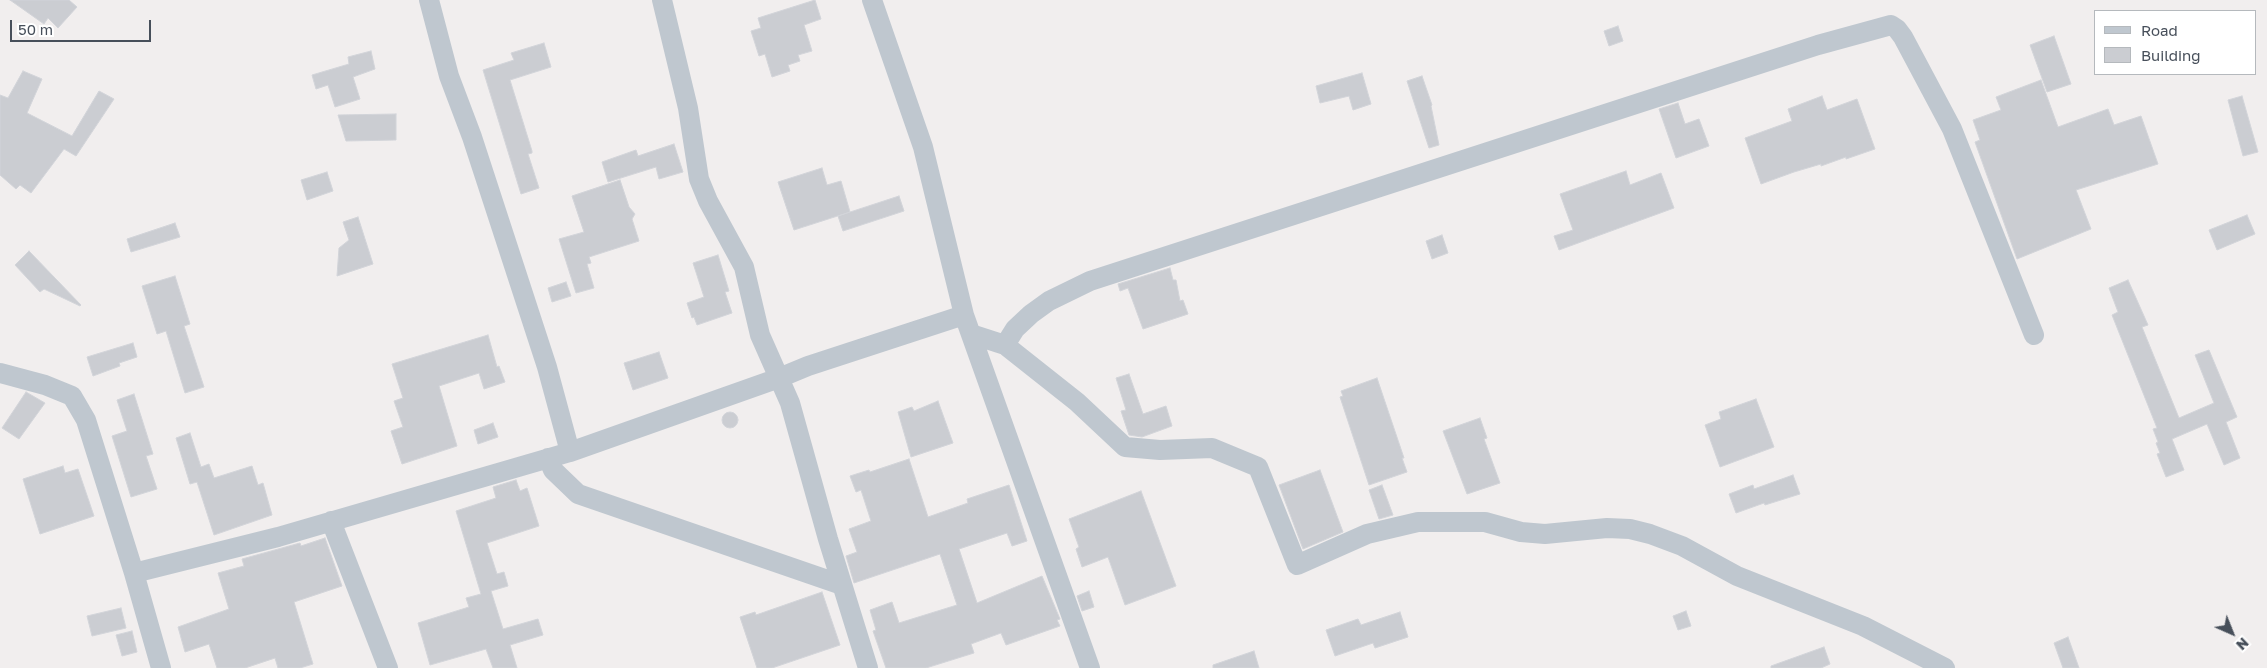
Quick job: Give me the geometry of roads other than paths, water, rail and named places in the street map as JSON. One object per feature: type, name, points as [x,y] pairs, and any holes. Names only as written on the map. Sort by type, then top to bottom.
[{"type":"street","points":[[429,0],[449,76],[472,136],[547,367],[570,452]]},
{"type":"street","points":[[662,0],[686,98],[699,179],[708,200],[744,267],[760,335],[790,403],[842,585],[868,668]]},
{"type":"street","points":[[872,0],[922,147],[967,324],[1090,668]]},
{"type":"street","points":[[1005,345],[1015,330],[1049,301],[1090,281],[1818,45],[1891,25],[1903,37],[1952,128],[2034,335]]},
{"type":"street","points":[[134,573],[331,521],[570,452],[808,366],[967,324],[1005,345],[1077,402],[1125,446],[1160,450],[1212,448],[1258,467],[1297,565],[1367,534],[1418,522],[1485,522],[1520,532],[1545,534],[1607,528],[1630,529],[1682,546],[1737,576],[1863,626],[1945,668]]},
{"type":"street","points":[[0,373],[44,385],[72,396],[86,420],[134,573],[161,668]]},
{"type":"street","points":[[548,458],[553,470],[578,494],[842,585]]},
{"type":"street","points":[[331,521],[388,668]]}]
